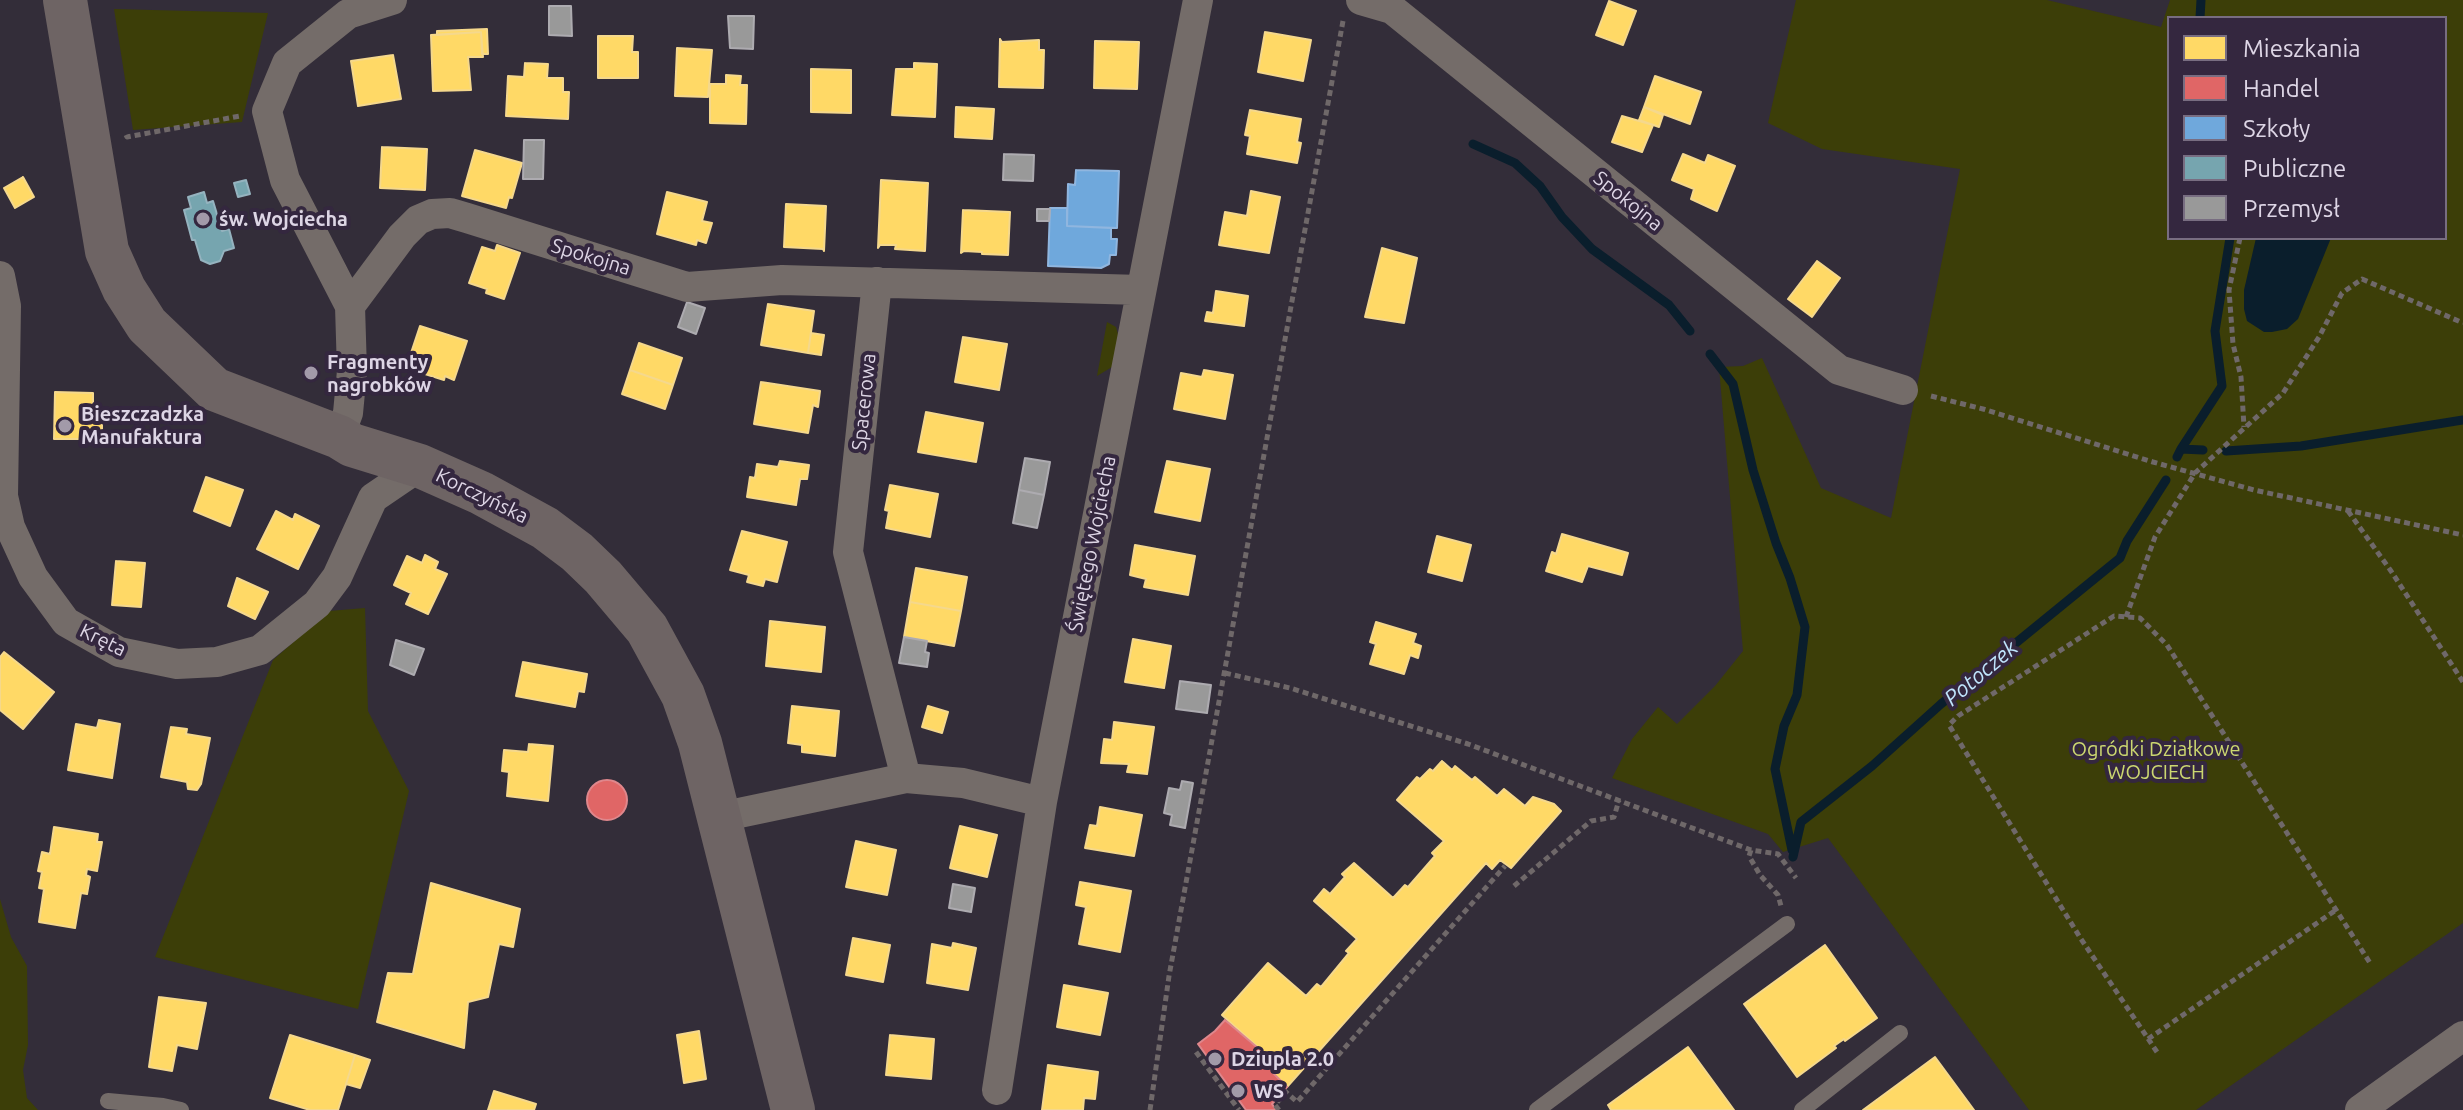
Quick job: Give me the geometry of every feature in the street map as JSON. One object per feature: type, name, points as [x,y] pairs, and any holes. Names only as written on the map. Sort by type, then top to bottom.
[{"type":"main road","name":"Korczyńska","points":[[65,0],[107,251],[131,301],[147,325],[214,389],[345,441],[420,466],[481,493],[545,528],[577,552],[619,593],[661,651],[683,695],[700,743],[793,1110]]},
{"type":"street","points":[[392,0],[348,14],[287,63],[267,111],[285,180],[350,306],[352,371],[345,441],[373,498],[420,466]]},
{"type":"street","name":"Świętego Wojciecha","points":[[997,1090],[1042,802],[1198,0]]},
{"type":"street","name":"Spokojna","points":[[1353,8],[1392,9],[1839,370],[1903,390]]},
{"type":"street","name":"Spokojna","points":[[350,306],[402,236],[418,220],[432,214],[450,213],[687,287],[782,280],[877,282]]},
{"type":"street","name":"Kręta","points":[[0,276],[6,318],[3,496],[10,527],[33,577],[66,622],[119,652],[177,664],[217,662],[260,650],[317,604],[337,577],[373,498]]},
{"type":"street","points":[[877,282],[1141,290]]},
{"type":"street","name":"Spacerowa","points":[[877,282],[848,552],[906,778]]},
{"type":"street","points":[[720,817],[906,778],[963,783],[1042,802]]},
{"type":"street","points":[[2360,1110],[2463,1036]]},
{"type":"lane","points":[[1537,1110],[1787,924]]},
{"type":"lane","points":[[1802,1110],[1900,1033]]},
{"type":"lane","points":[[108,1101],[181,1110]]},
{"type":"path","points":[[1150,1110],[1169,976],[1250,523],[1353,8]]},
{"type":"path","points":[[120,128],[127,137],[249,114]]},
{"type":"path","points":[[2240,240],[2229,290],[2245,428]]},
{"type":"path","points":[[2126,617],[2155,537],[2195,473],[2283,393],[2319,337],[2342,293],[2362,279],[2463,323]]},
{"type":"path","points":[[1903,390],[1983,409],[2254,490],[2463,535]]},
{"type":"path","points":[[2347,510],[2463,682]]},
{"type":"path","points":[[2157,1052],[2081,939],[1949,725],[1958,716],[2114,616],[2140,618],[2167,645],[2370,963]]},
{"type":"path","points":[[1225,673],[1290,688],[1453,739],[1751,850],[1778,854],[1796,878]]},
{"type":"path","points":[[1514,886],[1591,821],[1614,817],[1619,800]]},
{"type":"path","points":[[1751,850],[1749,856],[1760,875],[1778,895],[1787,924]]},
{"type":"path","points":[[1279,1110],[1275,1105],[1286,1092],[1297,1102],[1505,866]]},
{"type":"path","points":[[2148,1039],[2336,910]]},
{"type":"path","points":[[1196,1052],[1239,1110]]},
{"type":"green space","name":"Ogródki Działkowe WOJCIECH","points":[[1796,0],[2047,0],[2161,27],[2170,0],[2463,0],[2463,923],[2196,1110],[2029,1110],[1828,838],[1783,852],[1768,834],[1612,778],[1632,739],[1658,707],[1677,724],[1715,686],[1743,651],[1719,367],[1743,366],[1762,358],[1821,488],[1891,518],[1960,169],[1822,149],[1768,123]]},
{"type":"green space","points":[[114,9],[268,13],[242,122],[133,130]]},
{"type":"green space","points":[[1107,322],[1116,327],[1123,352],[1117,364],[1097,376]]},
{"type":"green space","points":[[365,608],[368,711],[409,791],[358,1009],[155,957],[273,660],[329,611]]},
{"type":"green space","points":[[0,899],[11,937],[27,966],[28,1045],[23,1070],[27,1098],[38,1110],[0,1110]]},
{"type":"water","points":[[2256,240],[2330,240],[2298,319],[2287,329],[2264,332],[2247,321],[2244,290]]},
{"type":"building: Mieszkania","points":[[1609,1],[1636,11],[1623,45],[1596,35]]},
{"type":"building: Mieszkania","points":[[487,29],[488,54],[482,54],[481,32],[437,35],[437,31]]},
{"type":"building: Mieszkania","points":[[481,32],[483,57],[468,57],[471,90],[433,91],[431,35]]},
{"type":"building: Mieszkania","points":[[1265,32],[1311,40],[1303,81],[1258,72]]},
{"type":"building: Mieszkania","points":[[598,36],[633,36],[632,52],[638,52],[638,78],[598,78]]},
{"type":"building: Mieszkania","points":[[1000,39],[1002,42],[1039,40],[1039,50],[1044,50],[1043,88],[999,87]]},
{"type":"building: Mieszkania","points":[[1095,41],[1139,42],[1137,89],[1094,88]]},
{"type":"building: Mieszkania","points":[[677,48],[712,50],[708,97],[675,96]]},
{"type":"building: Mieszkania","points":[[393,55],[401,99],[358,106],[351,61]]},
{"type":"building: Mieszkania","points":[[525,63],[548,64],[547,78],[563,78],[563,92],[569,92],[568,119],[506,116],[508,76],[524,77]]},
{"type":"building: Mieszkania","points":[[914,63],[937,64],[935,117],[892,115],[896,69],[914,69]]},
{"type":"building: Mieszkania","points":[[811,69],[851,70],[851,113],[811,112]]},
{"type":"building: Mieszkania","points":[[726,75],[741,76],[740,85],[747,85],[746,124],[710,123],[710,84],[726,84]]},
{"type":"building: Mieszkania","points":[[1655,76],[1701,92],[1690,124],[1644,107]]},
{"type":"building: Mieszkania","points":[[956,107],[994,109],[992,139],[955,137]]},
{"type":"building: Mieszkania","points":[[1644,107],[1663,115],[1659,127],[1639,120]]},
{"type":"building: Mieszkania","points":[[1250,110],[1301,119],[1297,163],[1247,154],[1250,136],[1245,135]]},
{"type":"building: Mieszkania","points":[[1622,116],[1653,125],[1642,152],[1612,142]]},
{"type":"building: Mieszkania","points":[[382,147],[427,149],[425,190],[380,188]]},
{"type":"building: Mieszkania","points":[[475,150],[522,163],[506,208],[462,196]]},
{"type":"building: Mieszkania","points":[[1683,154],[1705,163],[1708,155],[1735,166],[1717,211],[1691,199],[1694,189],[1672,180]]},
{"type":"building: Mieszkania","points":[[23,177],[34,197],[15,208],[4,188]]},
{"type":"building: Mieszkania","points":[[881,180],[928,183],[925,251],[895,249],[896,245],[880,245],[878,248]]},
{"type":"building: Mieszkania","points":[[1251,191],[1280,197],[1269,253],[1219,245],[1225,212],[1247,216]]},
{"type":"building: Mieszkania","points":[[667,192],[707,202],[702,221],[712,223],[706,243],[697,240],[696,245],[657,234]]},
{"type":"building: Mieszkania","points":[[786,204],[826,206],[824,251],[784,247]]},
{"type":"building: Mieszkania","points":[[963,210],[1010,212],[1008,255],[961,253]]},
{"type":"building: Mieszkania","points":[[497,245],[520,253],[504,299],[469,283],[482,247],[495,251]]},
{"type":"building: Mieszkania","points":[[1382,248],[1417,258],[1404,323],[1365,317]]},
{"type":"building: Mieszkania","points":[[1817,261],[1840,278],[1812,317],[1788,299]]},
{"type":"building: Mieszkania","points":[[1216,291],[1248,296],[1244,326],[1205,321],[1207,312],[1213,313]]},
{"type":"building: Mieszkania","points":[[768,304],[814,311],[808,353],[761,345]]},
{"type":"building: Mieszkania","points":[[420,326],[467,341],[454,380],[445,376],[444,380],[406,368]]},
{"type":"building: Mieszkania","points":[[811,333],[824,335],[821,355],[808,353]]},
{"type":"building: Mieszkania","points":[[963,337],[1007,344],[999,390],[955,382]]},
{"type":"building: Mieszkania","points":[[639,343],[682,358],[673,385],[630,370]]},
{"type":"building: Mieszkania","points":[[630,370],[673,385],[665,409],[622,394]]},
{"type":"building: Mieszkania","points":[[1204,370],[1233,375],[1225,419],[1174,409],[1181,373],[1202,377]]},
{"type":"building: Mieszkania","points":[[761,382],[820,391],[818,407],[813,405],[808,433],[754,424]]},
{"type":"building: Mieszkania","points":[[55,392],[93,393],[93,411],[102,410],[102,431],[92,430],[92,439],[54,439]]},
{"type":"building: Mieszkania","points":[[926,412],[983,423],[976,462],[918,452]]},
{"type":"building: Mieszkania","points":[[780,461],[809,465],[807,479],[800,479],[796,505],[747,497],[750,477],[755,478],[757,464],[778,467]]},
{"type":"building: Mieszkania","points":[[1167,461],[1210,469],[1200,521],[1155,512]]},
{"type":"building: Mieszkania","points":[[206,477],[243,490],[230,526],[194,511]]},
{"type":"building: Mieszkania","points":[[890,485],[938,494],[930,537],[886,528],[889,511],[885,510]]},
{"type":"building: Mieszkania","points":[[276,511],[293,520],[295,514],[319,526],[298,569],[257,549]]},
{"type":"building: Mieszkania","points":[[742,531],[787,542],[777,582],[765,579],[763,586],[747,582],[749,575],[730,570]]},
{"type":"building: Mieszkania","points":[[1562,534],[1628,553],[1622,575],[1588,566],[1582,582],[1546,571],[1552,552],[1556,554]]},
{"type":"building: Mieszkania","points":[[1437,536],[1471,545],[1462,581],[1428,572]]},
{"type":"building: Mieszkania","points":[[1135,545],[1195,556],[1188,595],[1144,587],[1146,579],[1130,575]]},
{"type":"building: Mieszkania","points":[[425,555],[438,562],[435,569],[447,574],[428,614],[406,604],[411,593],[394,585],[407,556],[422,563]]},
{"type":"building: Mieszkania","points":[[116,561],[145,563],[141,607],[112,605]]},
{"type":"building: Mieszkania","points":[[916,568],[967,577],[961,611],[910,602]]},
{"type":"building: Mieszkania","points":[[237,578],[268,592],[255,619],[228,606]]},
{"type":"building: Mieszkania","points":[[910,602],[961,611],[954,646],[904,637]]},
{"type":"building: Mieszkania","points":[[770,621],[825,627],[821,672],[766,666]]},
{"type":"building: Mieszkania","points":[[1376,622],[1416,634],[1413,643],[1421,646],[1418,658],[1410,655],[1404,674],[1370,664],[1376,644],[1370,642]]},
{"type":"building: Mieszkania","points":[[1133,639],[1171,646],[1164,688],[1125,682]]},
{"type":"building: Mieszkania","points":[[4,652],[54,692],[23,729],[0,710],[0,657]]},
{"type":"building: Mieszkania","points":[[523,662],[587,674],[584,692],[578,691],[575,707],[516,696]]},
{"type":"building: Mieszkania","points":[[792,706],[839,711],[835,756],[802,752],[802,745],[788,743]]},
{"type":"building: Mieszkania","points":[[928,706],[948,712],[942,733],[922,727]]},
{"type":"building: Mieszkania","points":[[99,720],[120,724],[112,778],[68,770],[76,724],[97,728]]},
{"type":"building: Mieszkania","points":[[1114,722],[1154,727],[1147,774],[1127,772],[1129,764],[1101,763],[1104,739],[1112,740]]},
{"type":"building: Mieszkania","points":[[171,727],[187,729],[186,734],[210,738],[201,784],[197,790],[188,789],[187,782],[161,777]]},
{"type":"building: Mieszkania","points":[[529,744],[553,746],[548,801],[507,796],[509,772],[502,771],[504,750],[528,752]]},
{"type":"building: Mieszkania","points":[[1442,761],[1452,770],[1455,766],[1472,780],[1475,777],[1497,796],[1504,789],[1525,806],[1533,797],[1554,804],[1561,811],[1511,868],[1500,860],[1492,869],[1486,863],[1287,1087],[1273,1073],[1279,1066],[1222,1015],[1268,963],[1306,996],[1317,984],[1321,987],[1357,939],[1314,901],[1324,889],[1330,894],[1345,877],[1342,874],[1354,863],[1393,898],[1405,885],[1408,887],[1435,856],[1432,853],[1444,841],[1397,800],[1417,777],[1420,779],[1430,769],[1433,771]]},
{"type":"building: Mieszkania","points":[[1100,807],[1142,815],[1134,856],[1085,848],[1090,825],[1097,826]]},
{"type":"building: Mieszkania","points":[[960,826],[997,835],[987,877],[950,868]]},
{"type":"building: Mieszkania","points":[[54,827],[98,834],[97,842],[102,842],[97,871],[87,869],[86,875],[90,877],[87,894],[81,893],[75,928],[39,922],[44,889],[39,888],[42,872],[38,871],[42,852],[50,854]]},
{"type":"building: Mieszkania","points":[[856,841],[896,850],[887,895],[846,887]]},
{"type":"building: Mieszkania","points":[[1080,882],[1131,891],[1120,952],[1079,944],[1086,907],[1076,905]]},
{"type":"building: Mieszkania","points":[[431,883],[520,909],[513,947],[499,944],[488,997],[468,1002],[464,1048],[377,1022],[388,973],[413,974]]},
{"type":"building: Mieszkania","points":[[853,938],[890,945],[883,982],[846,975]]},
{"type":"building: Mieszkania","points":[[953,943],[976,948],[968,990],[927,983],[932,944],[952,948]]},
{"type":"building: Mieszkania","points":[[1825,945],[1877,1018],[1834,1046],[1836,1048],[1797,1077],[1744,1004]]},
{"type":"building: Mieszkania","points":[[1064,985],[1108,993],[1100,1035],[1057,1027]]},
{"type":"building: Mieszkania","points":[[159,997],[206,1003],[197,1049],[177,1045],[172,1071],[149,1067]]},
{"type":"building: Mieszkania","points":[[699,1031],[706,1079],[684,1083],[677,1035]]},
{"type":"building: Mieszkania","points":[[290,1035],[355,1055],[338,1110],[310,1110],[270,1098]]},
{"type":"building: Mieszkania","points":[[890,1035],[934,1039],[931,1079],[886,1075]]},
{"type":"building: Mieszkania","points":[[1688,1047],[1734,1110],[1611,1110],[1608,1105]]},
{"type":"building: Mieszkania","points":[[355,1055],[370,1060],[360,1088],[346,1084]]},
{"type":"building: Mieszkania","points":[[1935,1057],[1974,1110],[1863,1110]]},
{"type":"building: Mieszkania","points":[[1048,1065],[1098,1072],[1095,1099],[1084,1098],[1083,1110],[1042,1110]]},
{"type":"building: Mieszkania","points":[[494,1091],[536,1104],[534,1110],[488,1110]]},
{"type":"building: Handel","points":[[607,780],[621,786],[627,800],[621,814],[607,820],[593,814],[587,800],[593,786]]},
{"type":"building: Handel","points":[[1225,1020],[1279,1066],[1273,1073],[1287,1087],[1272,1104],[1276,1110],[1246,1110],[1198,1044]]},
{"type":"building: Szkoły","points":[[1076,170],[1119,171],[1117,228],[1067,226],[1068,184],[1075,185]]},
{"type":"building: Szkoły","points":[[1050,208],[1067,208],[1067,226],[1111,228],[1111,239],[1117,239],[1116,255],[1110,255],[1109,264],[1101,268],[1048,266]]},
{"type":"building: Publiczne","points":[[246,180],[250,194],[238,197],[234,183]]},
{"type":"building: Publiczne","name":"św. Wojciecha","points":[[204,192],[207,203],[213,201],[222,231],[229,229],[234,248],[224,251],[220,261],[210,264],[201,260],[184,210],[191,208],[188,197]]},
{"type":"building: Przemysł","points":[[549,6],[571,6],[572,36],[549,35]]},
{"type":"building: Przemysł","points":[[728,16],[754,16],[753,49],[730,48]]},
{"type":"building: Przemysł","points":[[524,140],[544,140],[543,179],[523,179]]},
{"type":"building: Przemysł","points":[[1004,154],[1034,155],[1033,181],[1003,180]]},
{"type":"building: Przemysł","points":[[1037,209],[1050,209],[1049,221],[1037,221]]},
{"type":"building: Przemysł","points":[[687,302],[705,308],[696,334],[678,327]]},
{"type":"building: Przemysł","points":[[1025,458],[1050,462],[1044,495],[1019,490]]},
{"type":"building: Przemysł","points":[[1019,490],[1044,495],[1037,528],[1013,523]]},
{"type":"building: Przemysł","points":[[904,637],[927,641],[927,667],[899,663]]},
{"type":"building: Przemysł","points":[[396,640],[424,649],[414,675],[390,665]]},
{"type":"building: Przemysł","points":[[1180,681],[1211,685],[1207,713],[1176,709]]},
{"type":"building: Przemysł","points":[[1182,781],[1193,783],[1185,828],[1170,825],[1172,815],[1164,813],[1169,788],[1180,790]]},
{"type":"building: Przemysł","points":[[953,884],[975,888],[971,912],[949,908]]},
{"type":"waterway","points":[[2200,16],[2201,0]]},
{"type":"waterway","points":[[1473,144],[1515,163],[1540,186],[1562,217],[1592,249],[1669,305],[1690,331]]},
{"type":"waterway","points":[[2181,449],[2222,386],[2215,331],[2230,240]]},
{"type":"waterway","points":[[1710,354],[1733,384],[1753,470],[1805,627],[1797,695],[1784,726],[1775,769],[1792,850]]},
{"type":"waterway","name":"Potoczek","points":[[2226,451],[2301,446],[2463,420]]},
{"type":"waterway","name":"Potoczek","points":[[2177,457],[2181,449],[2203,450]]},
{"type":"waterway","name":"Potoczek","points":[[1793,857],[1801,822],[2120,558],[2127,541],[2166,480]]},
{"type":"place","name":"św. Wojciecha","points":[[203,219]]},
{"type":"place","name":"Fragmenty nagrobków","points":[[311,373]]},
{"type":"place","name":"Bieszczadzka Manufaktura","points":[[65,426]]},
{"type":"place","name":"Dziupla 2.0","points":[[1215,1059]]},
{"type":"place","name":"WS","points":[[1238,1091]]}]
